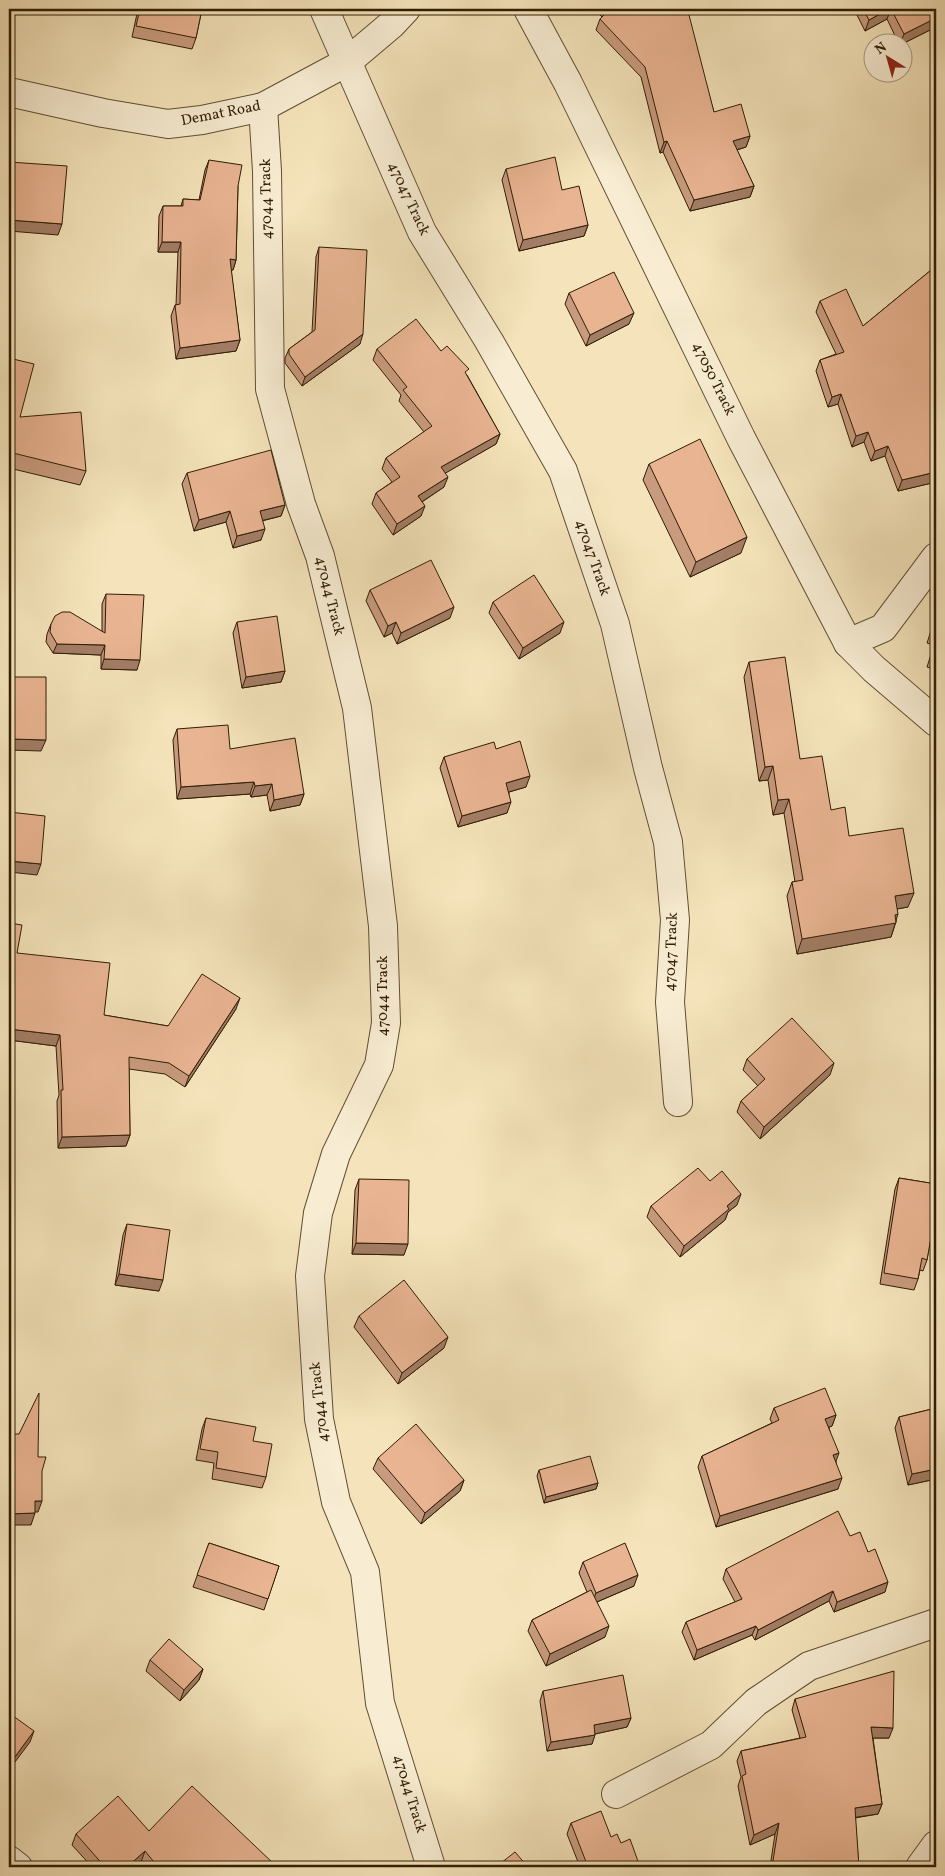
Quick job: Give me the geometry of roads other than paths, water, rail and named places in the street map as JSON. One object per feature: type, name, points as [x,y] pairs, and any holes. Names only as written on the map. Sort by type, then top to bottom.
[{"type":"street","name":"47047 Track","points":[[324,9],[422,232],[489,341],[563,471],[615,624],[648,768],[668,842],[675,920],[670,1002],[678,1102]]},
{"type":"street","name":"Demat Road","points":[[9,92],[103,113],[168,124],[202,120],[263,107],[347,62],[392,24],[406,9]]},
{"type":"street","name":"47050 Track","points":[[528,9],[568,83],[741,438],[848,643],[874,669],[936,722]]},
{"type":"street","name":"47044 Track","points":[[263,107],[267,171],[270,389],[301,504],[320,556],[357,708],[383,926],[386,1023],[379,1066],[336,1154],[318,1213],[310,1276],[319,1420],[336,1502],[365,1572],[380,1702],[432,1867]]},
{"type":"street","points":[[848,643],[883,628],[936,557]]},
{"type":"street","points":[[616,1794],[711,1745],[756,1702],[809,1666],[936,1623]]},
{"type":"street","points":[[920,1867],[936,1845]]},
{"type":"street","points":[[9,1860],[18,1867]]}]
